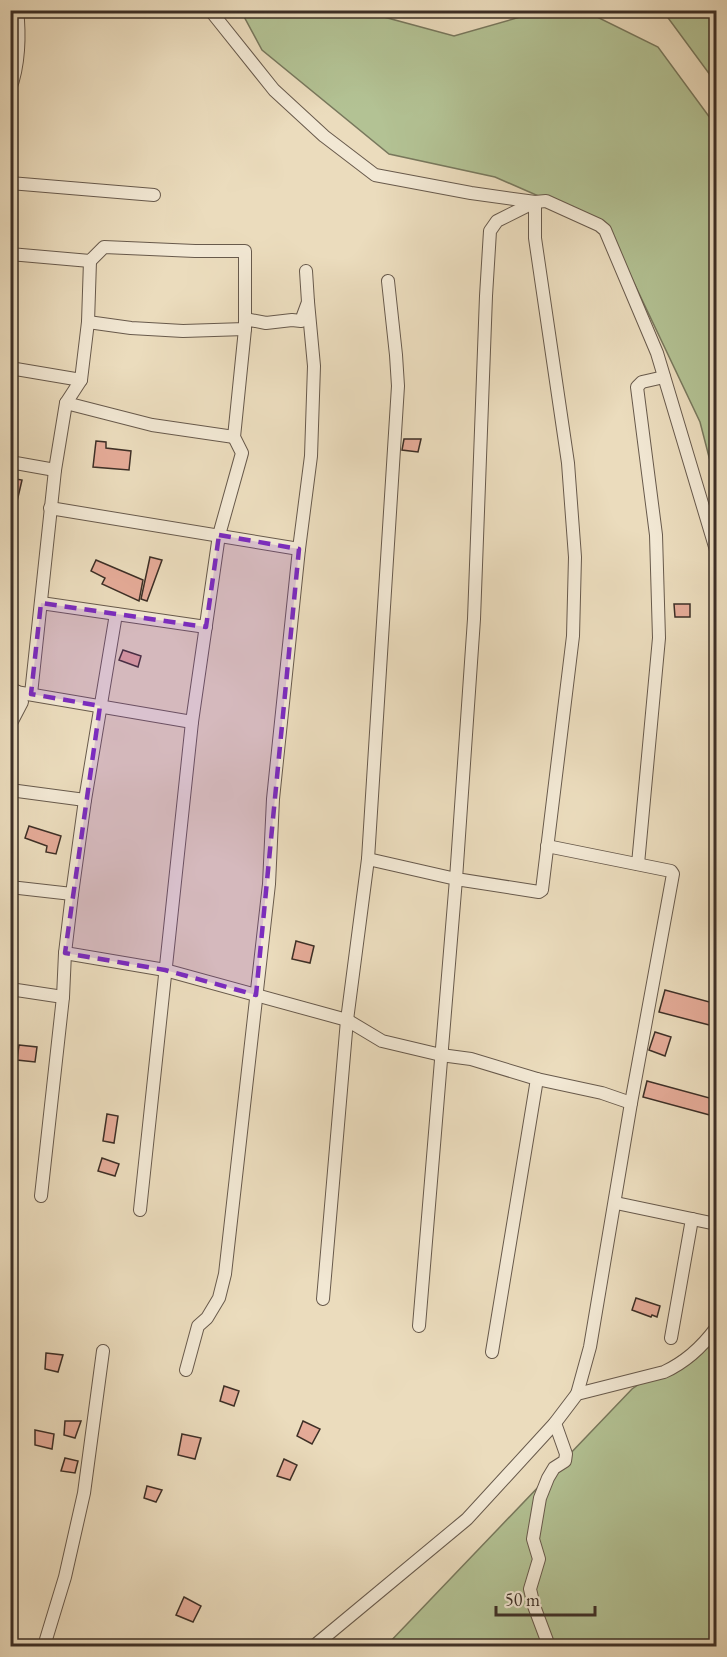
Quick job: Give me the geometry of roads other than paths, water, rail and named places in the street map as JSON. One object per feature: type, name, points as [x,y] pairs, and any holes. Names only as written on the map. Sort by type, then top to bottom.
[{"type":"street","points":[[10,89],[14,80],[19,31],[18,10]]},
{"type":"street","points":[[210,10],[274,90],[324,136],[375,175],[471,193],[535,202],[546,201],[600,225],[605,230],[657,353],[717,550]]},
{"type":"street","points":[[10,183],[154,195]]},
{"type":"street","points":[[368,859],[456,879],[540,892],[573,636],[575,557],[568,463],[535,238],[535,202]]},
{"type":"street","points":[[419,1326],[456,879],[474,619],[490,231],[497,221],[535,202]]},
{"type":"street","points":[[31,694],[55,470],[66,403],[81,380],[88,322],[90,261],[104,247],[244,251],[245,324],[234,437],[242,453],[219,535],[192,722],[140,1210]]},
{"type":"street","points":[[10,254],[90,261]]},
{"type":"street","points":[[186,1370],[198,1326],[212,1309],[224,1286],[269,884],[273,799],[311,456],[314,366],[306,271]]},
{"type":"street","points":[[323,1299],[347,1020],[368,859],[398,386],[388,281]]},
{"type":"street","points":[[88,322],[131,328],[183,331],[301,321],[308,302]]},
{"type":"street","points":[[10,368],[81,380]]},
{"type":"street","points":[[638,864],[659,638],[656,535],[637,387],[642,382],[664,377]]},
{"type":"street","points":[[66,403],[152,425],[234,437]]},
{"type":"street","points":[[10,462],[55,470]]},
{"type":"street","points":[[50,508],[299,549]]},
{"type":"street","points":[[41,603],[206,627]]},
{"type":"street","points":[[41,1196],[72,894],[116,614]]},
{"type":"street","points":[[13,691],[192,722]]},
{"type":"street","points":[[10,725],[22,702],[13,691]]},
{"type":"street","points":[[10,790],[85,800]]},
{"type":"street","points":[[314,1647],[467,1519],[555,1424],[577,1394],[590,1347],[631,1103],[674,874],[671,871],[547,846]]},
{"type":"street","points":[[10,886],[72,894]]},
{"type":"street","points":[[65,953],[165,970],[347,1020],[382,1041],[441,1056],[471,1059],[537,1079],[602,1093],[631,1103]]},
{"type":"street","points":[[10,988],[63,997]]},
{"type":"street","points":[[492,1352],[537,1079]]},
{"type":"street","points":[[616,1203],[717,1224]]},
{"type":"street","points":[[671,1338],[692,1219]]},
{"type":"street","points":[[577,1394],[664,1372],[676,1366],[705,1343],[717,1328]]},
{"type":"street","points":[[44,1647],[65,1577],[84,1493],[103,1351]]},
{"type":"street","points":[[549,1647],[530,1589],[539,1559],[533,1539],[540,1498],[554,1468],[565,1461],[566,1457],[564,1445],[555,1424]]}]
